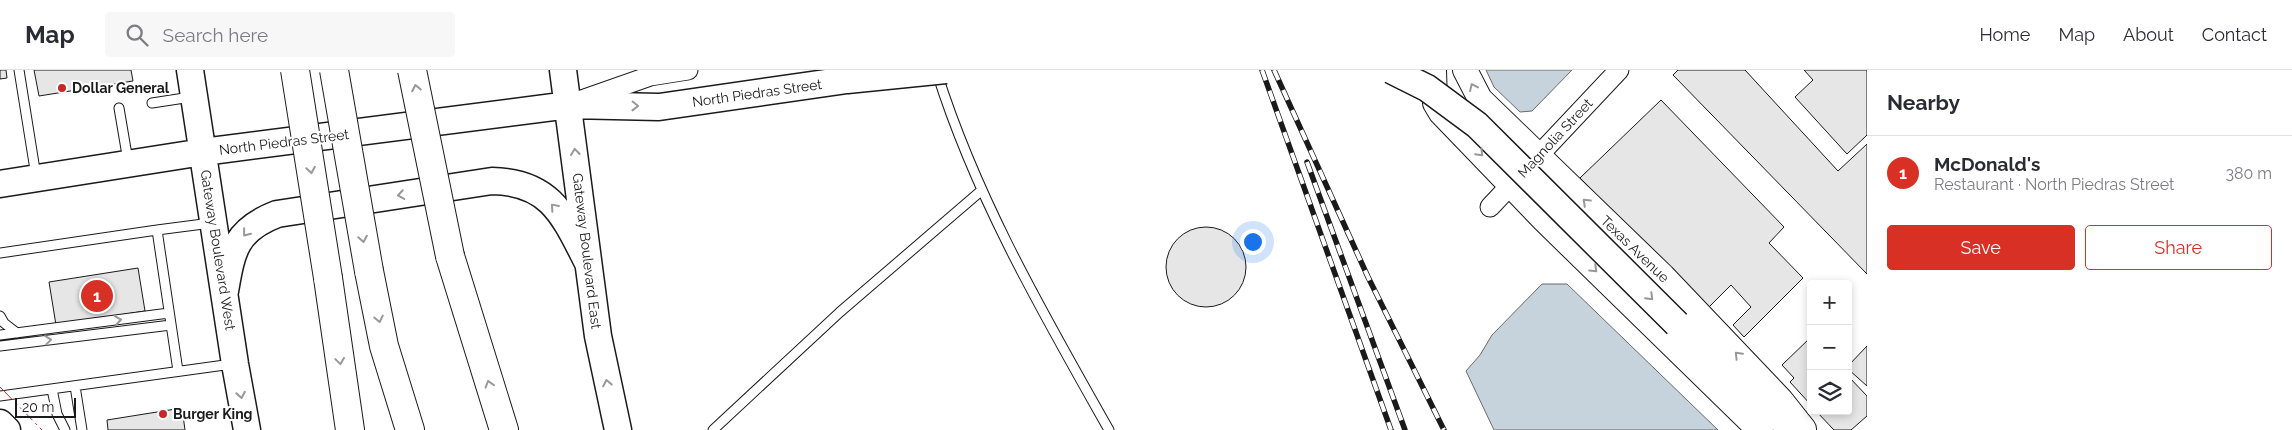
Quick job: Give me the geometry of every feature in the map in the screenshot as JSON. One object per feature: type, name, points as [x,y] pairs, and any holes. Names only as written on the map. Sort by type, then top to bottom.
[{"type":"highway","points":[[295,70],[350,430]]},
{"type":"highway","points":[[334,70],[384,346],[410,430]]},
{"type":"highway","points":[[412,70],[450,256],[504,430]]},
{"type":"main road","name":"Gateway Boulevard West","points":[[190,70],[235,364],[247,430]]},
{"type":"main road","name":"Gateway Boulevard East","points":[[563,70],[598,336],[618,430]]},
{"type":"main road","name":"North Piedras Street","points":[[0,184],[203,152],[569,105],[659,107],[847,80],[946,70]]},
{"type":"main road","points":[[1390,70],[1427,88],[1477,124],[1677,324],[1793,430]]},
{"type":"main road","points":[[225,291],[231,256],[250,226],[261,220],[277,214],[492,181],[519,184],[544,196],[558,209],[588,263]]},
{"type":"main road","points":[[0,423],[7,430]]},
{"type":"street","name":"North Piedras Street","points":[[569,105],[650,76],[688,70]]},
{"type":"street","points":[[1434,70],[1434,103],[1441,114],[1761,430]]},
{"type":"street","name":"Texas Avenue","points":[[1466,70],[1480,99],[1663,276],[1781,400],[1805,430]]},
{"type":"street","name":"Magnolia Street","points":[[1490,207],[1619,70]]},
{"type":"lane","points":[[19,70],[36,178]]},
{"type":"lane","points":[[936,70],[982,190],[1019,269],[1109,430]]},
{"type":"lane","points":[[152,103],[194,96]]},
{"type":"lane","points":[[119,108],[128,164]]},
{"type":"lane","points":[[713,430],[840,312],[982,190]]},
{"type":"lane","points":[[0,253],[214,222]]},
{"type":"lane","points":[[157,230],[178,372]]},
{"type":"lane","points":[[0,335],[169,313]]},
{"type":"lane","points":[[0,316],[4,323],[17,333]]},
{"type":"lane","points":[[0,346],[171,325]]},
{"type":"lane","points":[[0,396],[235,364]]},
{"type":"lane","points":[[75,386],[82,430]]},
{"type":"lane","points":[[52,389],[57,414],[65,430]]},
{"type":"shaded area","points":[[1486,70],[1572,70],[1532,111],[1520,112],[1494,87]]},
{"type":"shaded area","points":[[1542,284],[1567,284],[1718,430],[1494,430],[1466,371],[1480,355],[1492,335]]},
{"type":"building","points":[[0,70],[6,70],[7,78],[0,79]]},
{"type":"building","name":"Dollar General","points":[[34,70],[131,70],[133,81],[39,96]]},
{"type":"building","points":[[1678,70],[1745,70],[1838,171],[1867,144],[1867,274],[1673,75]]},
{"type":"building","points":[[1804,70],[1867,70],[1867,135],[1847,154],[1795,97],[1813,80]]},
{"type":"building","points":[[1661,100],[1784,227],[1769,243],[1803,278],[1744,337],[1733,325],[1751,307],[1731,285],[1707,309],[1580,178]]},
{"type":"building","points":[[1206,227],[1221,230],[1234,239],[1243,252],[1246,267],[1243,282],[1234,295],[1221,304],[1206,307],[1191,304],[1178,295],[1169,282],[1166,267],[1169,252],[1178,239],[1191,230]]},
{"type":"building","points":[[138,268],[145,311],[56,325],[49,282]]},
{"type":"building","points":[[1807,341],[1807,401],[1790,382],[1794,378],[1782,365]]},
{"type":"building","points":[[1867,346],[1867,386],[1852,373],[1852,362]]},
{"type":"building","points":[[1852,380],[1867,396],[1867,416],[1851,430],[1834,430],[1820,415],[1852,415]]},
{"type":"building","name":"Burger King","points":[[182,408],[185,430],[108,430],[107,420]]},
{"type":"railway","points":[[1262,70],[1391,430]]},
{"type":"railway","points":[[1274,70],[1368,277],[1444,430]]},
{"type":"railway","points":[[1307,162],[1405,430]]},
{"type":"power","points":[[0,387],[42,430]]},
{"type":"place","name":"Dollar General","points":[[62,88]]},
{"type":"place","name":"McDonald's","points":[[97,296]]},
{"type":"place","name":"Burger King","points":[[163,414]]}]
